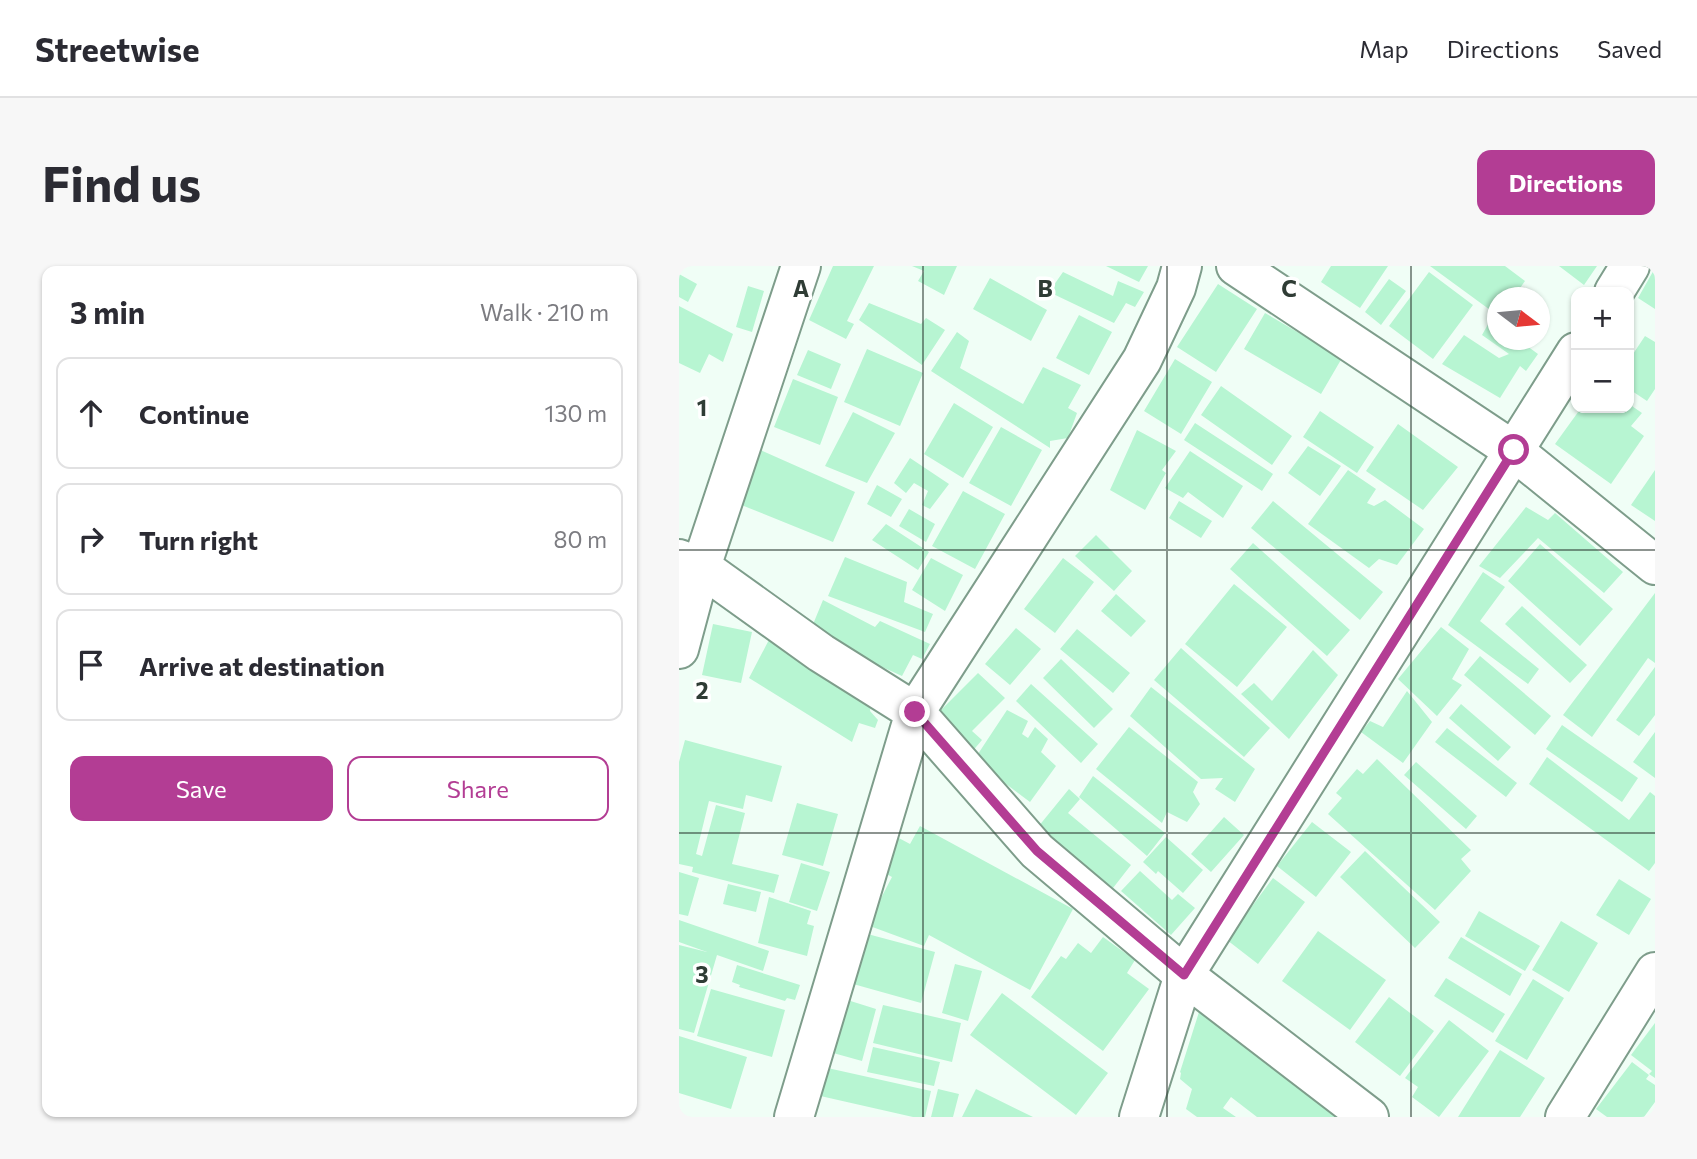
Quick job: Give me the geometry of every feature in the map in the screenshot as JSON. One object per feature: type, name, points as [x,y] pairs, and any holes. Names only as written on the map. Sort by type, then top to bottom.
[{"type":"street","points":[[679,649],[690,563],[801,266]]},
{"type":"street","points":[[794,1117],[915,712],[1142,360],[1176,288],[1182,266]]},
{"type":"street","points":[[1235,266],[1514,450],[1655,565]]},
{"type":"street","points":[[1617,287],[1630,266]]},
{"type":"street","points":[[1139,1117],[1184,975],[1571,360]]},
{"type":"street","points":[[690,563],[821,653],[915,712],[1037,851],[1184,975],[1369,1117]]},
{"type":"street","points":[[1565,1117],[1655,972]]},
{"type":"building","points":[[833,266],[874,266],[847,321],[854,324],[846,339],[809,320]]},
{"type":"building","points":[[912,266],[957,266],[944,295],[918,281],[924,271]]},
{"type":"building","points":[[1106,266],[1148,266],[1139,282]]},
{"type":"building","points":[[1331,266],[1388,266],[1360,308],[1321,282]]},
{"type":"building","points":[[1430,266],[1505,266],[1525,281],[1521,287],[1487,287],[1487,308]]},
{"type":"building","points":[[1559,266],[1597,266],[1584,285]]},
{"type":"building","points":[[1655,268],[1655,309],[1638,298]]},
{"type":"building","points":[[1063,272],[1113,296],[1118,281],[1144,292],[1135,307],[1126,303],[1114,323],[1049,292]]},
{"type":"building","points":[[1429,272],[1473,305],[1433,359],[1389,326]]},
{"type":"building","points":[[679,274],[697,284],[688,302],[679,297]]},
{"type":"building","points":[[990,278],[1047,310],[1031,341],[973,309]]},
{"type":"building","points":[[1389,279],[1406,291],[1381,325],[1365,312]]},
{"type":"building","points":[[1218,284],[1257,309],[1216,372],[1177,347]]},
{"type":"building","points":[[748,286],[764,291],[752,332],[736,327]]},
{"type":"building","points":[[869,303],[921,324],[926,318],[945,330],[922,365],[859,320]]},
{"type":"building","points":[[679,306],[733,334],[723,362],[709,354],[700,373],[679,363]]},
{"type":"building","points":[[1265,313],[1342,358],[1321,394],[1244,349]]},
{"type":"building","points":[[1079,315],[1112,332],[1089,375],[1056,358]]},
{"type":"building","points":[[1487,326],[1487,339],[1482,335]]},
{"type":"building","points":[[957,332],[969,341],[960,368],[1023,404],[1043,367],[1081,385],[1068,408],[1077,413],[1068,438],[1050,441],[1050,448],[931,371]]},
{"type":"building","points":[[1464,335],[1499,358],[1509,354],[1503,350],[1533,350],[1538,354],[1526,371],[1520,366],[1500,398],[1442,364]]},
{"type":"building","points":[[1645,336],[1655,342],[1655,389],[1647,401],[1634,392],[1634,352]]},
{"type":"building","points":[[867,349],[923,373],[900,426],[844,402]]},
{"type":"building","points":[[808,350],[841,364],[831,389],[797,375]]},
{"type":"building","points":[[1175,359],[1212,382],[1181,434],[1144,411]]},
{"type":"building","points":[[793,379],[838,397],[820,445],[774,427]]},
{"type":"building","points":[[1221,386],[1292,436],[1272,465],[1201,415]]},
{"type":"building","points":[[954,403],[993,427],[963,478],[924,454]]},
{"type":"building","points":[[1634,407],[1642,413],[1631,426],[1644,436],[1611,484],[1555,444],[1577,413],[1634,413]]},
{"type":"building","points":[[1320,411],[1374,447],[1357,473],[1303,437]]},
{"type":"building","points":[[853,412],[895,433],[867,483],[825,466]]},
{"type":"building","points":[[1195,423],[1273,474],[1262,491],[1184,440]]},
{"type":"building","points":[[1398,424],[1458,467],[1423,510],[1366,471]]},
{"type":"building","points":[[1001,427],[1042,450],[1011,506],[969,483]]},
{"type":"building","points":[[1137,430],[1176,451],[1162,470],[1166,473],[1145,510],[1110,490]]},
{"type":"building","points":[[1308,446],[1341,466],[1320,496],[1288,473]]},
{"type":"building","points":[[756,448],[855,492],[833,542],[739,504]]},
{"type":"building","points":[[1190,451],[1243,486],[1223,518],[1188,492],[1183,498],[1165,488]]},
{"type":"building","points":[[910,458],[949,484],[930,509],[922,505],[928,491],[914,483],[906,493],[894,483]]},
{"type":"building","points":[[1348,470],[1376,489],[1367,503],[1374,506],[1385,500],[1424,529],[1397,565],[1379,559],[1369,568],[1308,524]]},
{"type":"building","points":[[1655,470],[1655,521],[1631,505]]},
{"type":"building","points":[[877,485],[902,499],[891,517],[867,504]]},
{"type":"building","points":[[963,491],[1005,514],[975,569],[932,546]]},
{"type":"building","points":[[1179,501],[1212,521],[1201,538],[1169,518]]},
{"type":"building","points":[[1273,501],[1383,592],[1360,620],[1251,528]]},
{"type":"building","points":[[1526,507],[1548,520],[1555,513],[1623,572],[1604,593],[1538,538],[1500,578],[1479,566]]},
{"type":"building","points":[[909,509],[935,524],[926,542],[899,526]]},
{"type":"building","points":[[886,524],[929,552],[918,570],[872,540]]},
{"type":"building","points":[[1096,535],[1132,571],[1114,591],[1075,556]]},
{"type":"building","points":[[1253,543],[1350,630],[1327,656],[1230,569]]},
{"type":"building","points":[[1540,544],[1613,609],[1580,646],[1508,581]]},
{"type":"building","points":[[845,557],[907,582],[904,602],[933,614],[925,632],[828,596]]},
{"type":"building","points":[[931,558],[963,575],[945,611],[912,590]]},
{"type":"building","points":[[1063,558],[1094,582],[1055,633],[1024,609]]},
{"type":"building","points":[[1483,572],[1505,587],[1480,621],[1539,669],[1528,684],[1448,625]]},
{"type":"building","points":[[1234,584],[1287,627],[1237,687],[1185,644]]},
{"type":"building","points":[[1655,593],[1655,663],[1648,658],[1592,737],[1563,715]]},
{"type":"building","points":[[1116,594],[1146,621],[1131,637],[1101,611]]},
{"type":"building","points":[[823,600],[875,627],[880,621],[930,644],[922,659],[913,655],[902,676],[809,634]]},
{"type":"building","points":[[1522,606],[1587,665],[1570,683],[1505,624]]},
{"type":"building","points":[[713,624],[752,632],[741,683],[702,675]]},
{"type":"building","points":[[1441,627],[1469,649],[1452,679],[1462,685],[1437,716],[1398,679]]},
{"type":"building","points":[[1016,628],[1041,649],[1010,685],[985,664]]},
{"type":"building","points":[[1077,629],[1130,673],[1113,693],[1060,649]]},
{"type":"building","points":[[772,634],[871,703],[870,711],[878,720],[875,728],[859,723],[852,742],[749,678]]},
{"type":"building","points":[[1181,648],[1270,728],[1244,757],[1154,680]]},
{"type":"building","points":[[1313,650],[1338,675],[1289,739],[1241,694],[1254,683],[1272,701]]},
{"type":"building","points":[[1480,656],[1551,716],[1535,735],[1464,675]]},
{"type":"building","points":[[1061,659],[1113,709],[1094,728],[1043,678]]},
{"type":"building","points":[[1655,667],[1655,715],[1639,736],[1616,720]]},
{"type":"building","points":[[978,673],[1005,698],[972,731],[982,740],[965,760],[931,720]]},
{"type":"building","points":[[1031,684],[1098,744],[1081,763],[1016,701]]},
{"type":"building","points":[[1151,687],[1255,769],[1235,802],[1215,789],[1223,778],[1201,779],[1130,716]]},
{"type":"building","points":[[1407,691],[1432,722],[1403,763],[1361,732],[1370,721],[1383,727]]},
{"type":"building","points":[[1461,704],[1511,747],[1498,761],[1449,718]]},
{"type":"building","points":[[1007,710],[1028,721],[1022,734],[1028,738],[1035,727],[1048,739],[1041,752],[1056,766],[1030,802],[974,760]]},
{"type":"building","points":[[1562,725],[1638,778],[1622,802],[1546,749]]},
{"type":"building","points":[[1129,727],[1198,782],[1193,792],[1200,804],[1187,822],[1167,812],[1162,823],[1096,769]]},
{"type":"building","points":[[1447,728],[1517,783],[1506,797],[1435,742]]},
{"type":"building","points":[[1655,732],[1655,778],[1633,762]]},
{"type":"building","points":[[685,740],[782,766],[772,802],[746,795],[743,809],[709,801],[696,854],[702,856],[716,805],[745,813],[732,864],[779,875],[774,893],[692,872],[693,867],[679,864],[679,762]]},
{"type":"building","points":[[1547,757],[1629,820],[1650,792],[1655,796],[1655,863],[1649,871],[1529,784]]},
{"type":"building","points":[[1377,759],[1471,850],[1461,859],[1471,871],[1435,910],[1328,814],[1342,798],[1336,793],[1357,769],[1363,774]]},
{"type":"building","points":[[1416,762],[1477,816],[1466,829],[1404,775]]},
{"type":"building","points":[[1093,776],[1165,833],[1147,856],[1079,797]]},
{"type":"building","points":[[1069,789],[1080,799],[1068,813],[1131,865],[1113,888],[1038,827]]},
{"type":"building","points":[[797,803],[838,814],[823,866],[782,855]]},
{"type":"building","points":[[1224,817],[1244,835],[1211,872],[1191,854]]},
{"type":"building","points":[[1312,822],[1351,852],[1316,897],[1277,866]]},
{"type":"building","points":[[920,826],[1073,909],[1030,990],[929,935],[924,946],[867,925],[892,877],[877,869],[895,836],[910,844]]},
{"type":"building","points":[[1166,837],[1203,870],[1183,893],[1143,862]]},
{"type":"building","points":[[1365,851],[1440,922],[1415,948],[1340,877]]},
{"type":"building","points":[[801,863],[830,872],[817,911],[789,902]]},
{"type":"building","points":[[1140,871],[1172,900],[1178,894],[1195,908],[1171,935],[1121,891]]},
{"type":"building","points":[[679,872],[699,878],[688,916],[679,914]]},
{"type":"building","points":[[1273,878],[1305,902],[1258,964],[1227,940]]},
{"type":"building","points":[[1619,879],[1651,899],[1629,935],[1596,915]]},
{"type":"building","points":[[728,884],[761,892],[756,912],[723,904]]},
{"type":"building","points":[[769,897],[811,911],[807,924],[814,926],[807,956],[758,943]]},
{"type":"building","points":[[1479,911],[1540,946],[1525,971],[1465,936]]},
{"type":"building","points":[[679,920],[769,951],[763,971],[717,955],[694,1033],[679,1029],[679,945],[707,952],[679,942]]},
{"type":"building","points":[[1561,921],[1598,943],[1569,992],[1532,970]]},
{"type":"building","points":[[1318,931],[1386,980],[1350,1030],[1282,981]]},
{"type":"building","points":[[860,932],[935,952],[921,1003],[846,982]]},
{"type":"building","points":[[1103,937],[1135,960],[1127,973],[1149,989],[1103,1051],[1031,997],[1061,956],[1066,959],[1078,943],[1091,953]]},
{"type":"building","points":[[1461,937],[1522,974],[1510,996],[1448,958]]},
{"type":"building","points":[[955,964],[982,971],[968,1021],[942,1013]]},
{"type":"building","points":[[737,965],[800,985],[795,1000],[787,998],[785,1001],[739,987],[740,985],[732,982]]},
{"type":"building","points":[[1446,978],[1505,1014],[1493,1033],[1434,996]]},
{"type":"building","points":[[1533,979],[1564,998],[1527,1060],[1495,1041]]},
{"type":"building","points":[[711,989],[785,1010],[772,1057],[697,1036]]},
{"type":"building","points":[[1002,993],[1108,1073],[1076,1115],[970,1035]]},
{"type":"building","points":[[1389,997],[1434,1031],[1400,1076],[1355,1042]]},
{"type":"building","points":[[841,998],[876,1009],[862,1061],[826,1051]]},
{"type":"building","points":[[883,1005],[961,1023],[952,1062],[873,1043]]},
{"type":"building","points":[[1199,1012],[1209,1020],[1215,1013],[1231,1025],[1226,1032],[1337,1117],[1257,1117],[1231,1097],[1223,1108],[1236,1117],[1197,1117],[1186,1109],[1192,1089],[1180,1079],[1180,1072]]},
{"type":"building","points":[[1449,1020],[1489,1051],[1439,1117],[1412,1097],[1418,1087],[1405,1078]]},
{"type":"building","points":[[1655,1023],[1655,1078],[1649,1074],[1652,1071],[1631,1055]]},
{"type":"building","points":[[679,1036],[747,1057],[731,1109],[679,1093]]},
{"type":"building","points":[[873,1047],[940,1062],[934,1086],[867,1072]]},
{"type":"building","points":[[1500,1050],[1545,1078],[1520,1117],[1458,1117]]},
{"type":"building","points":[[1632,1062],[1649,1075],[1646,1079],[1655,1085],[1655,1102],[1644,1117],[1607,1117],[1596,1109]]},
{"type":"building","points":[[823,1067],[931,1091],[925,1117],[913,1117],[816,1095]]},
{"type":"building","points":[[938,1089],[959,1094],[953,1117],[931,1117]]},
{"type":"building","points":[[976,1089],[1033,1117],[962,1117]]},
{"type":"route","points":[[915,712],[1037,851],[1184,975],[1514,450]]}]
